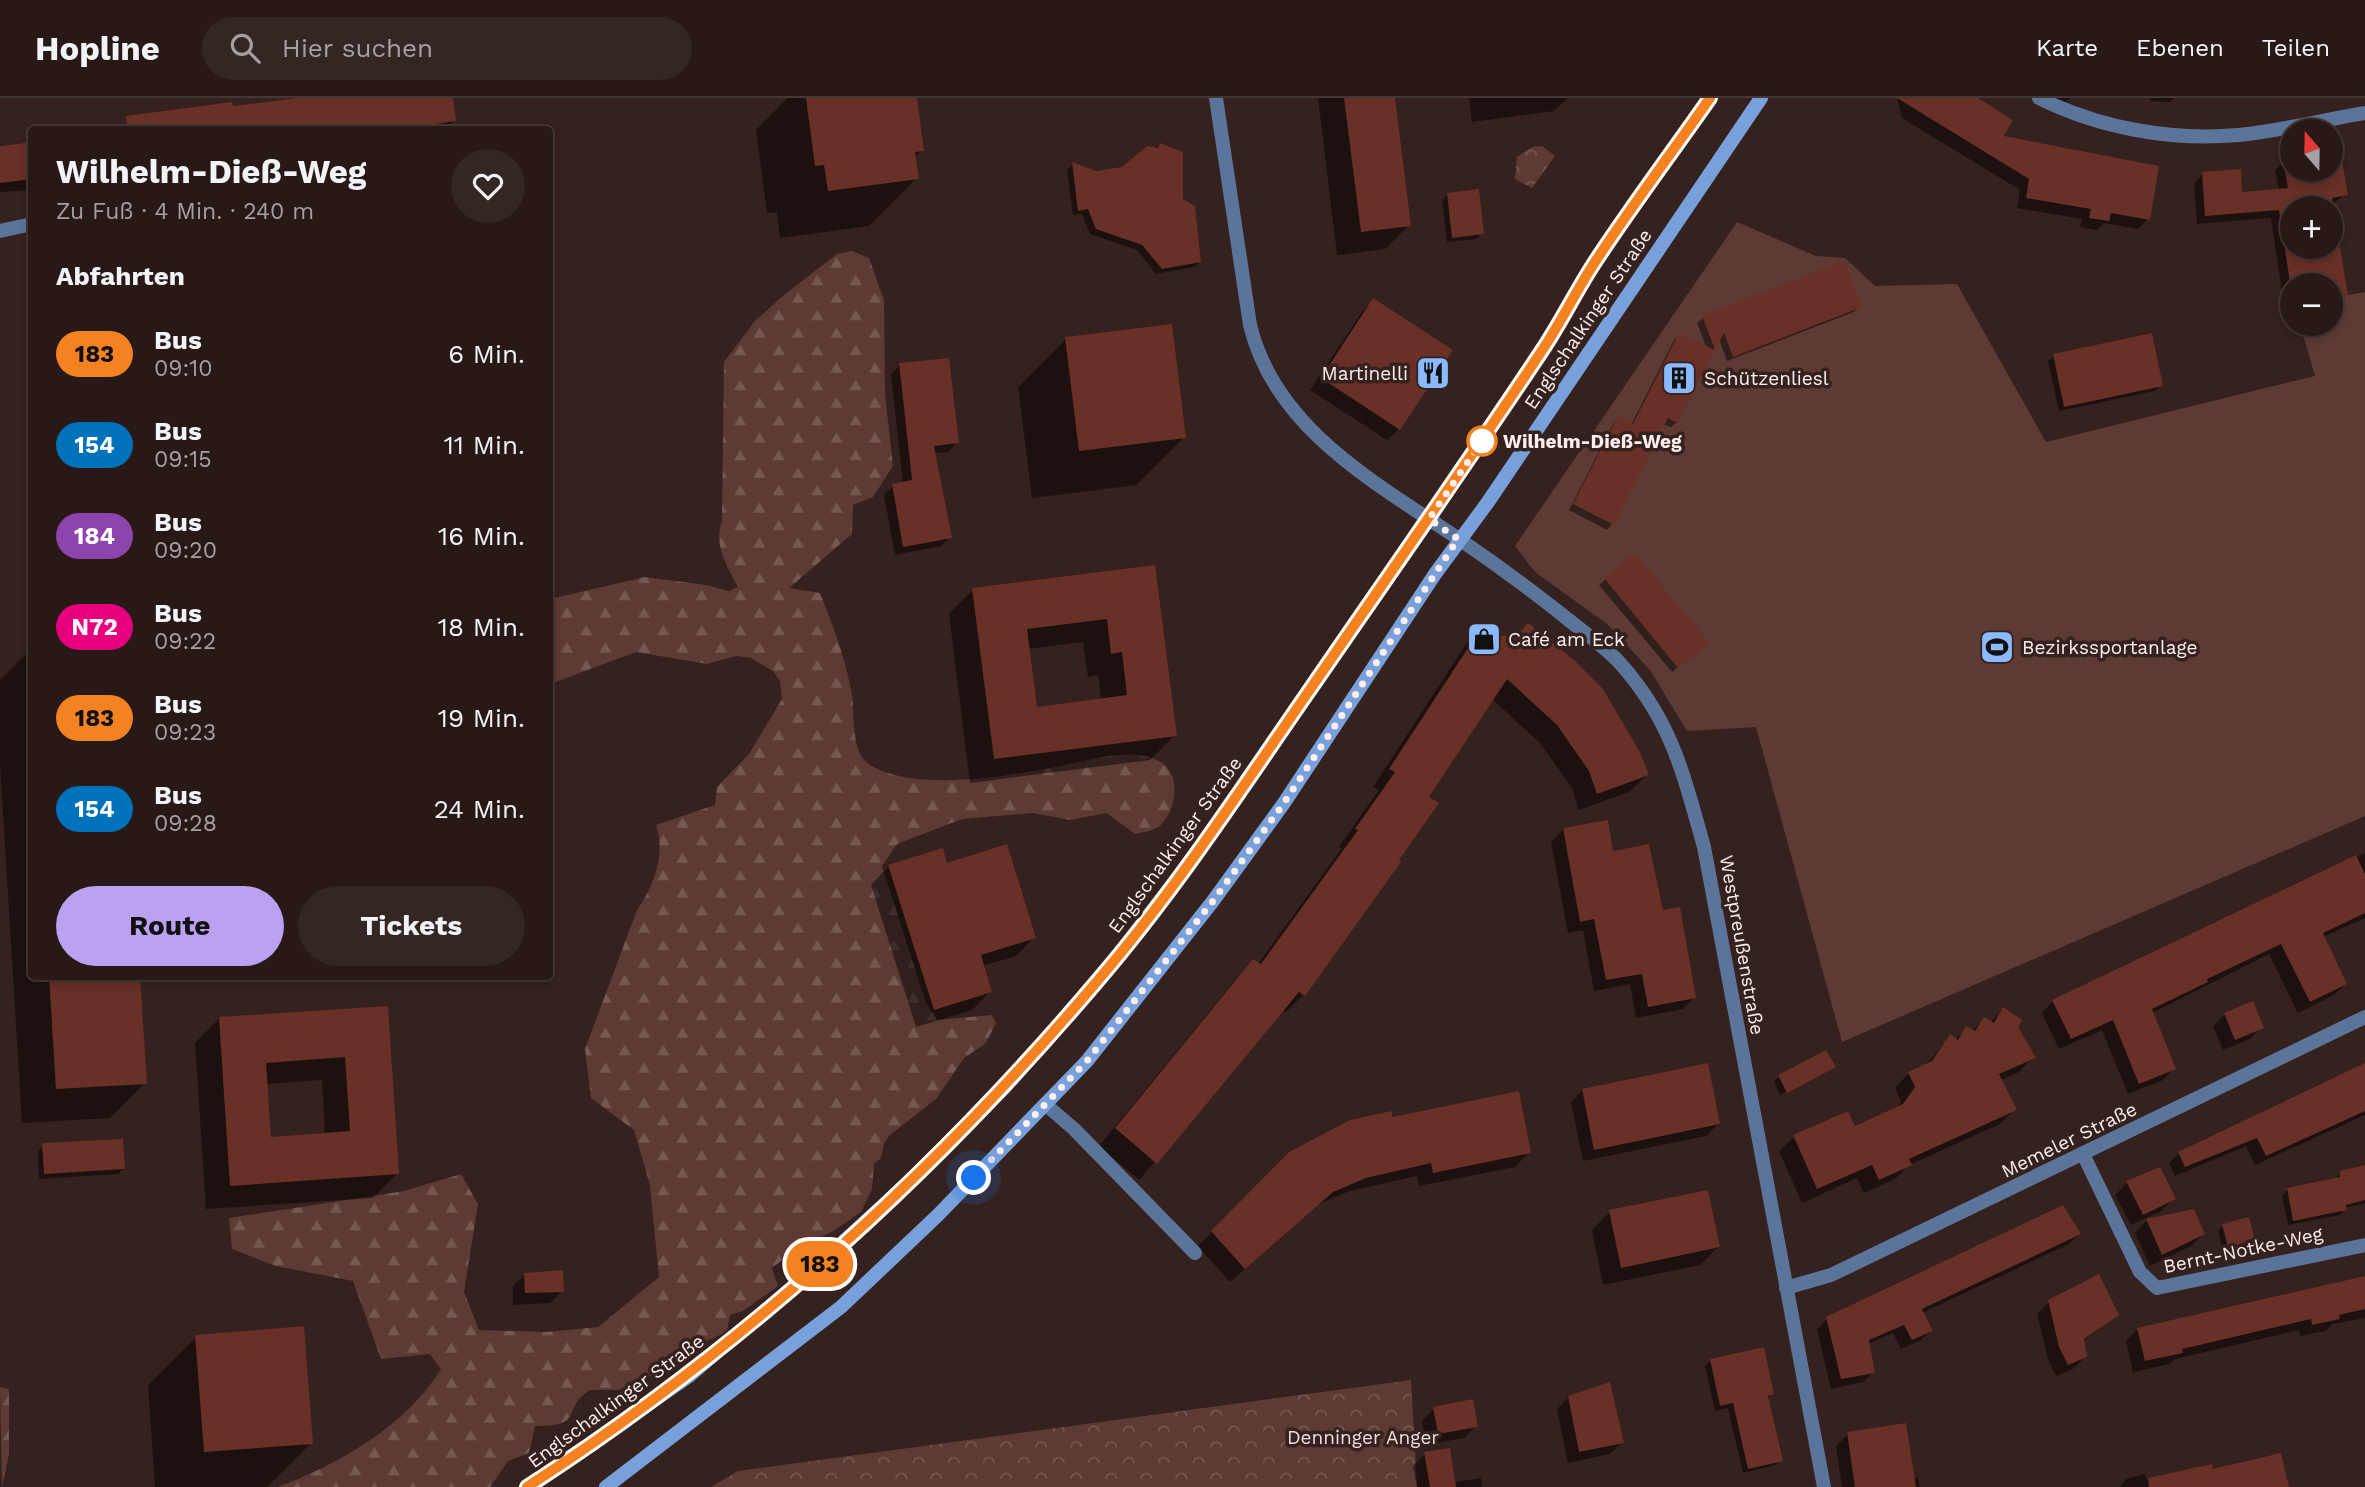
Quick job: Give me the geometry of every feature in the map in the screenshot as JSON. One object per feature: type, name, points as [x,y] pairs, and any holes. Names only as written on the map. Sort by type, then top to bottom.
[{"type":"main road","name":"Englschalkinger Straße","points":[[528,1487],[699,1367],[807,1275],[909,1182],[1004,1087],[1102,976],[1193,858],[1429,519],[1551,337],[1592,266],[1710,98]]},
{"type":"main road","name":"Englschalkinger Straße","points":[[606,1487],[841,1307],[1046,1105],[1087,1061],[1213,901],[1284,803],[1458,539],[1527,445],[1761,98]]},
{"type":"street","points":[[1216,98],[1257,352],[1270,377],[1304,425],[1338,455],[1429,519]]},
{"type":"street","points":[[2039,98],[2088,118],[2140,131],[2191,135],[2238,135],[2365,113]]},
{"type":"street","points":[[0,231],[28,225]]},
{"type":"street","name":"Westpreußenstraße","points":[[1429,519],[1523,584],[1618,661],[1657,711],[1676,748],[1704,848],[1824,1487]]},
{"type":"street","name":"Memeler Straße","points":[[1786,1288],[1831,1275],[2365,1017]]},
{"type":"street","points":[[1046,1105],[1074,1129],[1195,1253]]},
{"type":"street","name":"Bernt-Notke-Weg","points":[[2083,1154],[2140,1272],[2157,1287],[2365,1245]]},
{"type":"green space","points":[[1542,146],[1555,156],[1532,188],[1515,179],[1517,157],[1532,147]]},
{"type":"green space","name":"Bezirkssportanlage","points":[[1737,222],[1816,256],[1845,258],[1875,286],[1957,284],[2046,442],[2315,376],[2303,336],[2343,336],[2343,296],[2365,292],[2365,816],[1842,1042],[1756,727],[1687,731],[1650,670],[1607,624],[1535,572],[1515,546]]},
{"type":"green space","points":[[852,251],[869,258],[884,300],[885,394],[893,466],[873,497],[853,505],[852,534],[789,588],[820,593],[846,669],[859,751],[870,765],[890,774],[914,779],[940,780],[996,777],[1114,755],[1148,757],[1159,761],[1171,774],[1174,792],[1170,811],[1160,826],[1135,834],[1107,813],[1070,820],[1033,813],[962,819],[897,844],[882,866],[926,1003],[937,1020],[992,1015],[996,1023],[986,1043],[964,1058],[936,1099],[890,1135],[884,1143],[881,1158],[874,1164],[872,1189],[861,1212],[835,1230],[794,1251],[772,1268],[778,1286],[743,1311],[730,1315],[727,1330],[722,1334],[698,1345],[693,1353],[670,1368],[618,1390],[590,1390],[581,1397],[567,1420],[561,1423],[535,1426],[529,1453],[508,1461],[490,1487],[278,1487],[324,1467],[369,1441],[409,1408],[441,1369],[430,1354],[381,1359],[353,1281],[276,1266],[232,1249],[229,1218],[404,1191],[461,1174],[478,1204],[464,1292],[479,1330],[546,1332],[598,1327],[659,1277],[650,1185],[634,1130],[591,1098],[585,1049],[637,910],[649,891],[657,869],[660,847],[656,825],[715,805],[717,787],[749,754],[782,699],[780,681],[773,671],[751,658],[736,656],[707,664],[636,652],[553,683],[553,598],[645,577],[706,585],[729,591],[738,587],[722,555],[719,538],[722,521],[724,362],[755,321],[837,254]]},
{"type":"green space","name":"Denninger Anger","points":[[1411,1380],[1417,1487],[711,1487],[738,1471]]},
{"type":"green space","points":[[0,1387],[9,1389],[9,1454],[2,1487]]},
{"type":"building","points":[[298,98],[453,98],[456,121],[424,126],[127,126],[126,116],[232,102],[233,106]]},
{"type":"building","points":[[806,98],[917,98],[924,151],[915,152],[919,179],[828,191],[824,165],[815,166]]},
{"type":"building","points":[[1344,98],[1395,98],[1411,226],[1361,232]]},
{"type":"building","points":[[1897,98],[1978,98],[2013,120],[2004,136],[2159,166],[2150,220],[2111,213],[2109,221],[2089,218],[2091,209],[2026,198],[2029,179]]},
{"type":"building","points":[[28,142],[28,180],[0,183],[0,146]]},
{"type":"building","points":[[1160,143],[1183,152],[1183,199],[1195,206],[1201,262],[1162,269],[1142,245],[1096,229],[1088,209],[1078,211],[1072,162],[1096,171],[1122,167],[1147,146],[1158,148]]},
{"type":"building","points":[[2343,166],[2348,195],[2280,196],[2280,217],[2279,210],[2205,216],[2202,172],[2241,169],[2242,192],[2288,188],[2287,182],[2343,182]]},
{"type":"building","points":[[1479,189],[1484,234],[1452,238],[1447,193]]},
{"type":"building","points":[[2286,259],[2342,259],[2348,296],[2343,297],[2343,273],[2289,273]]},
{"type":"building","points":[[1844,261],[1862,307],[1733,357],[1724,333],[1715,350],[1702,316]]},
{"type":"building","points":[[1373,298],[1453,350],[1400,430],[1321,378]]},
{"type":"building","points":[[1172,324],[1186,438],[1079,451],[1065,337]]},
{"type":"building","points":[[1679,333],[1715,350],[1678,423],[1668,418],[1614,525],[1573,504],[1618,416],[1633,424]]},
{"type":"building","points":[[2152,333],[2163,386],[2064,407],[2053,354]]},
{"type":"building","points":[[949,358],[959,443],[934,446],[952,538],[903,547],[892,484],[912,480],[899,363]]},
{"type":"building","points":[[1630,557],[1638,557],[1709,643],[1678,668],[1604,578]]},
{"type":"building","points":[[1155,565],[1177,736],[994,759],[972,588]],"holes":[[[1107,619],[1111,654],[1122,652],[1127,695],[1037,707],[1027,629]]]},
{"type":"building","points":[[1528,623],[1574,660],[1603,689],[1640,752],[1649,775],[1597,794],[1589,771],[1557,725],[1507,679],[1429,797],[1439,803],[1399,860],[1401,862],[1305,996],[1299,992],[1157,1164],[1115,1128],[1253,959],[1261,964],[1358,830],[1355,829],[1395,772],[1389,769],[1483,625],[1500,636],[1517,635]]},
{"type":"building","points":[[1608,820],[1613,851],[1649,844],[1663,910],[1680,907],[1696,998],[1648,1007],[1642,974],[1606,980],[1594,919],[1580,922],[1563,828]]},
{"type":"building","points":[[1007,844],[1036,938],[981,955],[992,992],[934,1010],[888,865],[943,848],[947,863]]},
{"type":"building","points":[[2356,855],[2365,874],[2365,913],[2323,933],[2347,984],[2310,1002],[2281,944],[2207,979],[2208,982],[2152,1009],[2176,1069],[2139,1084],[2113,1020],[2071,1039],[2052,1000]]},
{"type":"building","points":[[49,980],[140,980],[147,1084],[56,1089]]},
{"type":"building","points":[[2253,1001],[2264,1028],[2235,1040],[2224,1013]]},
{"type":"building","points":[[388,1006],[399,1174],[230,1186],[219,1017]],"holes":[[[345,1057],[350,1131],[271,1137],[266,1063]]]},
{"type":"building","points":[[2003,1007],[2022,1020],[2018,1027],[2036,1058],[1999,1074],[2017,1110],[1909,1159],[1912,1165],[1879,1180],[1872,1165],[1817,1189],[1793,1135],[1848,1111],[1855,1126],[1903,1104],[1915,1087],[1908,1072],[1932,1061],[1950,1034],[1958,1040],[1966,1026],[1975,1031],[1984,1017],[1994,1023]]},
{"type":"building","points":[[1826,1050],[1836,1067],[1787,1093],[1778,1075]]},
{"type":"building","points":[[1708,1063],[1720,1124],[1594,1150],[1582,1089]]},
{"type":"building","points":[[2365,1063],[2365,1111],[2266,1156],[2257,1138],[2185,1167],[2178,1152]]},
{"type":"building","points":[[1519,1091],[1531,1153],[1433,1173],[1431,1163],[1366,1178],[1333,1192],[1245,1269],[1211,1231],[1289,1152],[1350,1120],[1392,1111],[1392,1117]]},
{"type":"building","points":[[123,1139],[125,1169],[44,1174],[42,1143]]},
{"type":"building","points":[[2365,1165],[2365,1200],[2346,1205],[2347,1210],[2293,1221],[2287,1188],[2340,1177],[2340,1171]]},
{"type":"building","points":[[2160,1167],[2176,1199],[2143,1215],[2126,1181]]},
{"type":"building","points":[[1708,1190],[1720,1247],[1621,1268],[1609,1210]]},
{"type":"building","points":[[2063,1205],[2081,1234],[1922,1309],[1933,1331],[1912,1340],[1904,1325],[1869,1340],[1875,1373],[1841,1379],[1826,1317]]},
{"type":"building","points":[[2194,1209],[2205,1234],[2162,1255],[2146,1219]]},
{"type":"building","points":[[2249,1217],[2255,1240],[2228,1247],[2222,1224]]},
{"type":"building","points":[[563,1270],[564,1292],[525,1293],[524,1273]]},
{"type":"building","points":[[2099,1274],[2119,1315],[2084,1339],[2087,1357],[2068,1365],[2059,1347],[2048,1300]]},
{"type":"building","points":[[2365,1276],[2365,1309],[2339,1315],[2340,1319],[2312,1325],[2311,1319],[2182,1349],[2183,1353],[2145,1361],[2137,1328]]},
{"type":"building","points":[[304,1326],[313,1444],[204,1452],[195,1335]]},
{"type":"building","points":[[1764,1347],[1774,1394],[1768,1396],[1783,1461],[1748,1469],[1733,1403],[1720,1406],[1710,1359]]},
{"type":"building","points":[[1610,1382],[1624,1443],[1579,1452],[1568,1396]]},
{"type":"building","points":[[1473,1399],[1478,1427],[1438,1434],[1433,1407]]},
{"type":"building","points":[[1906,1423],[1916,1487],[1855,1487],[1847,1432]]},
{"type":"building","points":[[1450,1448],[1456,1487],[1430,1487],[1424,1452]]},
{"type":"building","points":[[2281,1453],[2289,1487],[2149,1487],[2148,1478],[2212,1464],[2213,1469]]},
{"type":"bus line","name":"183","points":[[527,1487],[690,1376],[807,1275],[909,1182],[1004,1087],[1102,976],[1193,858],[1429,519],[1551,337],[1592,266],[1710,98]]},
{"type":"place","name":"Martinelli","points":[[1433,373]]},
{"type":"place","name":"Schützenliesl","points":[[1679,378]]},
{"type":"place","name":"Wilhelm-Dieß-Weg","points":[[1482,441]]},
{"type":"place","name":"Café am Eck","points":[[1484,639]]},
{"type":"place","name":"Bezirkssportanlage","points":[[1997,647]]},
{"type":"route","points":[[974,1178],[1087,1061],[1213,901],[1284,803],[1458,539],[1429,519],[1482,441]]}]
